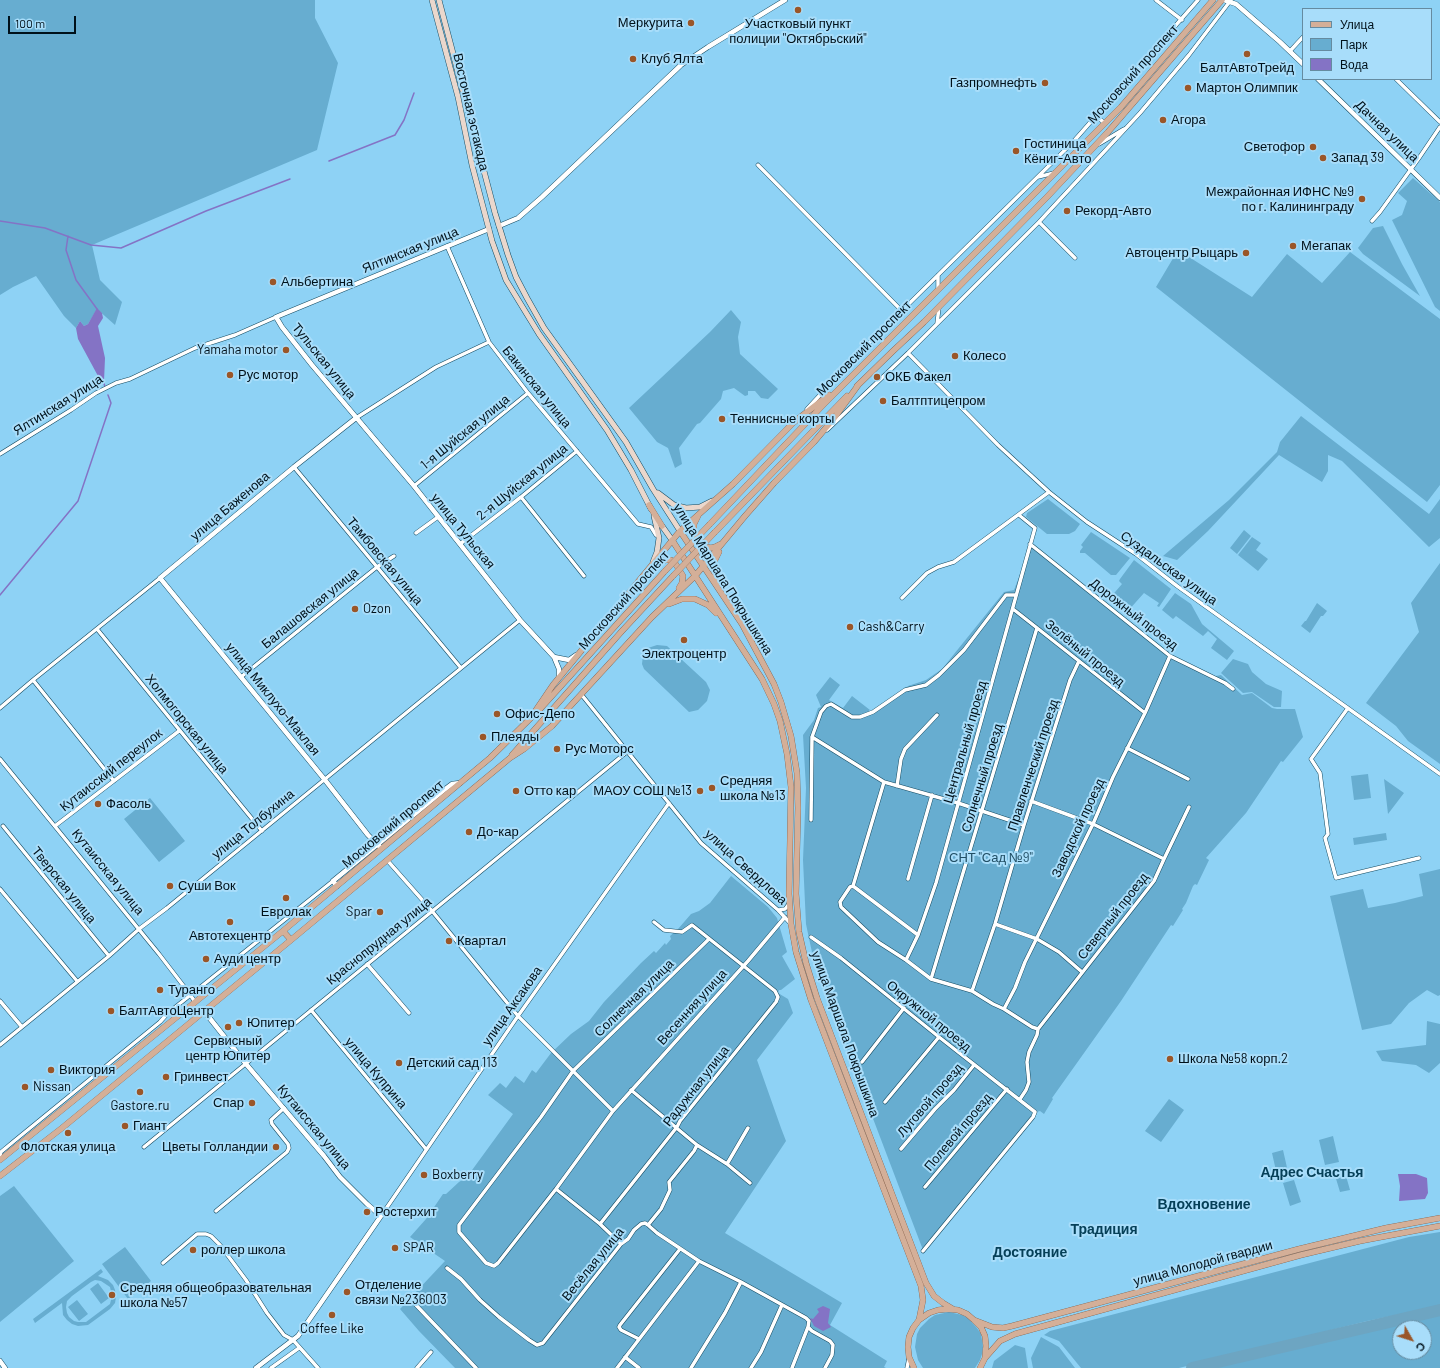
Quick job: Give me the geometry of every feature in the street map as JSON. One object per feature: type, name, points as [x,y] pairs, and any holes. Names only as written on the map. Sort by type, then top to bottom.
[{"type":"main road","name":"Восточная эстакада","points":[[432,0],[458,98],[472,165],[489,229]]},
{"type":"main road","name":"Восточная эстакада","points":[[439,0],[499,226]]},
{"type":"main road","name":"Московский проспект","points":[[0,1160],[283,931],[337,886],[379,846],[490,758],[528,722],[666,571],[848,380],[1121,107],[1213,0]]},
{"type":"main road","name":"Московский проспект","points":[[0,1176],[62,1128],[510,758],[522,742],[577,683],[622,631],[715,532],[859,384],[939,308],[1047,198],[1108,132],[1223,0]]},
{"type":"main road","points":[[1105,123],[1108,132]]},
{"type":"main road","points":[[1039,189],[1040,196],[1047,198]]},
{"type":"main road","name":"Ялтинская улица","points":[[489,229],[499,226]]},
{"type":"main road","name":"улица Маршала Покрышкина","points":[[499,226],[516,277],[535,314],[552,340],[620,432],[680,531],[742,624],[774,684],[791,736],[796,763],[798,787],[796,878],[797,914],[801,943],[810,975],[926,1283],[934,1296],[943,1304],[962,1312],[974,1320]]},
{"type":"main road","name":"улица Маршала Покрышкина","points":[[489,229],[504,274],[518,301],[539,334],[607,430],[662,526],[767,688],[776,709],[788,759],[791,787],[789,904],[791,924],[798,958],[808,990],[921,1286],[923,1300],[919,1320]]},
{"type":"main road","points":[[528,722],[539,703],[559,677],[680,531],[751,467],[794,422],[848,380]]},
{"type":"main road","points":[[510,758],[541,736],[557,721],[660,609],[704,567],[745,516],[814,442],[835,417],[859,384]]},
{"type":"main road","points":[[654,489],[672,503],[686,508],[700,507],[718,497]]},
{"type":"main road","points":[[649,505],[658,528],[659,542],[652,564]]},
{"type":"main road","points":[[701,512],[695,522],[695,535],[706,547],[712,548],[725,541]]},
{"type":"main road","points":[[722,595],[714,575],[713,567],[725,541]]},
{"type":"main road","points":[[652,564],[669,560],[673,561],[679,567],[683,580],[673,597]]},
{"type":"main road","points":[[660,609],[672,602],[682,599],[695,599],[708,605],[728,626]]},
{"type":"main road","points":[[283,931],[291,940]]},
{"type":"main road","name":"улица Молодой гвардии","points":[[974,1320],[996,1327],[1012,1326],[1305,1247],[1386,1228],[1440,1218]]},
{"type":"main road","name":"улица Молодой гвардии","points":[[985,1358],[1000,1341],[1015,1334],[1302,1255],[1360,1241],[1440,1226]]},
{"type":"main road","points":[[914,1368],[909,1357],[908,1347],[909,1337],[913,1328],[919,1320],[933,1311],[953,1309]]},
{"type":"main road","points":[[974,1320],[980,1327],[986,1346],[985,1358],[980,1368]]},
{"type":"street","name":"Ялтинская улица","points":[[499,226],[518,218],[542,197],[685,62],[785,0]]},
{"type":"street","points":[[1156,0],[1182,20]]},
{"type":"street","name":"Московский проспект","points":[[794,422],[857,355],[1038,177],[1094,119],[1198,0]]},
{"type":"street","points":[[1223,0],[1231,1],[1236,4],[1302,63]]},
{"type":"street","points":[[814,442],[897,364],[1039,222],[1128,126],[1178,68],[1231,1]]},
{"type":"street","points":[[1290,51],[1302,38]]},
{"type":"street","name":"Дачная улица","points":[[1319,80],[1440,198]]},
{"type":"street","points":[[1397,80],[1440,122]]},
{"type":"street","points":[[1094,119],[1098,118],[1105,123]]},
{"type":"street","points":[[1093,148],[1128,126]]},
{"type":"street","points":[[1372,222],[1430,144],[1440,127]]},
{"type":"street","name":"Московский проспект","points":[[758,165],[902,311]]},
{"type":"street","points":[[1038,177],[1057,172]]},
{"type":"street","points":[[1039,222],[1075,258]]},
{"type":"street","name":"Ялтинская улица","points":[[0,454],[96,393],[116,383],[130,379],[195,348],[235,335],[489,229]]},
{"type":"street","name":"Бакинская улица","points":[[447,246],[489,342],[528,393],[638,524],[647,525],[652,528],[659,542]]},
{"type":"street","points":[[938,275],[938,289]]},
{"type":"street","points":[[937,324],[939,308]]},
{"type":"street","name":"Тульская улица","points":[[276,317],[312,366],[356,418]]},
{"type":"street","name":"улица Баженова","points":[[0,708],[356,418],[436,367],[489,342]]},
{"type":"street","name":"Суздальская улица","points":[[908,353],[998,445],[1049,492],[1087,522],[1136,554],[1177,586],[1440,774]]},
{"type":"street","name":"1-я Шуйская улица","points":[[414,486],[528,393]]},
{"type":"street","name":"улица Тульская","points":[[356,418],[414,486],[520,620],[554,657]]},
{"type":"street","name":"2-я Шуйская улица","points":[[460,544],[577,451]]},
{"type":"street","name":"Тамбовская улица","points":[[294,467],[461,668]]},
{"type":"street","points":[[902,598],[928,574],[938,567],[954,562],[1049,492]]},
{"type":"street","points":[[521,497],[584,576]]},
{"type":"street","name":"Центральный проезд","points":[[906,960],[918,935],[936,883],[1035,528],[1019,515]]},
{"type":"street","points":[[416,533],[438,517]]},
{"type":"street","name":"Дорожный проезд","points":[[1030,544],[1170,656],[1226,683],[1233,689]]},
{"type":"street","name":"Балашовская улица","points":[[241,677],[377,567],[394,556]]},
{"type":"street","name":"улица Миклухо-Маклая","points":[[160,578],[368,835],[379,846]]},
{"type":"street","points":[[811,820],[812,737],[821,712],[826,706],[831,704],[852,716],[860,717],[873,712],[905,690],[926,685],[939,675],[964,650],[1006,595],[1016,595]]},
{"type":"street","name":"Зелёный проезд","points":[[1013,609],[1145,713]]},
{"type":"street","name":"улица Толбухина","points":[[0,1045],[140,929],[520,620]]},
{"type":"street","name":"Солнечный проезд","points":[[931,979],[1037,628]]},
{"type":"street","name":"Холмогорская улица","points":[[97,629],[262,831]]},
{"type":"street","points":[[554,657],[569,660],[578,654]]},
{"type":"street","name":"Заводской проезд","points":[[1004,1009],[1036,939],[1145,713],[1170,656]]},
{"type":"street","points":[[554,657],[560,671],[559,677]]},
{"type":"street","name":"Правленческий проезд","points":[[972,991],[995,924],[1031,801],[1070,680],[1079,661]]},
{"type":"street","points":[[33,680],[114,781]]},
{"type":"street","name":"улица Свердлова","points":[[581,694],[707,849],[778,910],[791,924]]},
{"type":"street","points":[[1348,708],[1311,759],[1320,773],[1328,834],[1325,838],[1336,878],[1419,858]]},
{"type":"street","points":[[897,786],[901,759],[905,749],[937,715]]},
{"type":"street","name":"Кутаисский переулок","points":[[55,826],[179,731]]},
{"type":"street","points":[[812,737],[884,782],[983,810],[1024,825]]},
{"type":"street","points":[[1127,748],[1188,779]]},
{"type":"street","name":"Краснопрудная улица","points":[[144,1147],[628,751]]},
{"type":"street","name":"Кутаисская улица","points":[[0,758],[140,929],[195,1002]]},
{"type":"street","points":[[884,782],[853,886],[850,887],[840,902],[841,907],[878,942],[906,960],[931,979],[972,991],[1032,1027],[1038,1029]]},
{"type":"street","points":[[908,879],[932,795]]},
{"type":"street","points":[[1031,801],[1092,824],[1164,859]]},
{"type":"street","name":"улица Аксакова","points":[[256,1368],[298,1336],[306,1326],[518,1016],[669,803]]},
{"type":"street","name":"Северный проезд","points":[[1020,1099],[1029,1082],[1027,1062],[1029,1052],[1037,1035],[1038,1029],[1154,881],[1189,807]]},
{"type":"street","name":"Тверская улица","points":[[3,826],[109,956]]},
{"type":"street","points":[[368,835],[370,846],[368,851]]},
{"type":"street","points":[[0,1155],[1,1152],[160,1022],[168,1013],[333,881],[368,851],[379,846]]},
{"type":"street","points":[[387,860],[432,911],[518,1016],[613,1111]]},
{"type":"street","points":[[333,881],[337,886]]},
{"type":"street","points":[[853,886],[918,935]]},
{"type":"street","points":[[0,889],[77,981]]},
{"type":"street","points":[[778,910],[784,910],[789,904]]},
{"type":"street","name":"Весенняя улица","points":[[556,1189],[613,1111],[785,917]]},
{"type":"street","points":[[654,922],[664,930],[682,932],[692,925],[743,966]]},
{"type":"street","points":[[995,924],[1036,939],[1059,952],[1082,972]]},
{"type":"street","name":"Окружной проезд","points":[[811,937],[841,958],[1035,1112],[1033,1117],[923,1252]]},
{"type":"street","name":"Солнечная улица","points":[[556,1189],[498,1263],[494,1266],[486,1263],[459,1232],[459,1225],[541,1117],[573,1071],[709,939]]},
{"type":"street","points":[[249,948],[255,954]]},
{"type":"street","points":[[367,964],[409,1013]]},
{"type":"street","name":"Радужная улица","points":[[600,1224],[677,1127],[680,1121],[776,1002],[778,997],[776,991],[743,966]]},
{"type":"street","points":[[0,1001],[22,1027]]},
{"type":"street","points":[[862,1062],[904,1008]]},
{"type":"street","name":"улица Куприна","points":[[311,1010],[426,1149]]},
{"type":"street","name":"Кутаисская улица","points":[[204,1011],[340,1177],[381,1216]]},
{"type":"street","points":[[885,1102],[939,1037]]},
{"type":"street","name":"Луговой проезд","points":[[901,1149],[935,1109],[954,1090],[974,1065]]},
{"type":"street","points":[[631,1090],[698,1145],[727,1164],[750,1183]]},
{"type":"street","name":"Полевой проезд","points":[[925,1187],[1007,1090]]},
{"type":"street","points":[[216,1210],[287,1152],[289,1148],[288,1144],[272,1124],[271,1120],[284,1108]]},
{"type":"street","points":[[727,1164],[748,1128]]},
{"type":"street","name":"Весёлая улица","points":[[447,1268],[461,1279],[480,1300],[529,1340],[537,1345],[542,1343],[621,1244],[628,1239],[634,1230],[641,1224],[645,1223],[648,1225],[661,1209],[670,1190],[669,1182],[698,1145]]},
{"type":"street","points":[[556,1189],[600,1224],[621,1244]]},
{"type":"street","points":[[648,1225],[680,1249],[806,1318],[809,1321],[808,1327],[792,1368]]},
{"type":"street","points":[[163,1263],[198,1234],[206,1234],[211,1236],[220,1245],[246,1280],[267,1313],[284,1335],[293,1340],[318,1368]]},
{"type":"street","points":[[639,1339],[621,1330],[619,1328],[620,1325],[680,1249]]},
{"type":"street","points":[[616,1368],[699,1260]]},
{"type":"street","points":[[691,1368],[742,1282]]},
{"type":"street","points":[[410,1295],[415,1304],[476,1368]]},
{"type":"street","points":[[751,1368],[761,1352],[782,1305]]},
{"type":"street","points":[[808,1327],[812,1331],[830,1341],[833,1345],[832,1354],[825,1368]]},
{"type":"street","points":[[271,1368],[299,1348]]},
{"type":"street","points":[[416,1368],[431,1352]]},
{"type":"street","points":[[625,1357],[639,1368]]},
{"type":"street","points":[[906,1368],[909,1357]]},
{"type":"street","points":[[0,1361],[5,1368]]},
{"type":"green space","points":[[0,0],[315,0],[315,18],[338,63],[317,150],[92,245],[100,280],[122,302],[115,325],[97,309],[88,324],[84,326],[80,321],[76,328],[64,316],[36,276],[0,295]]},
{"type":"green space","points":[[1413,178],[1440,202],[1440,311],[1435,307],[1392,220],[1402,215],[1407,201],[1398,193]]},
{"type":"green space","points":[[1383,226],[1420,296],[1363,254],[1358,248],[1373,228]]},
{"type":"green space","points":[[1178,250],[1252,297],[1287,254],[1322,283],[1350,252],[1440,319],[1440,485],[1427,502],[1156,287]]},
{"type":"green space","points":[[731,310],[741,322],[738,337],[740,354],[778,389],[768,399],[761,398],[755,391],[748,391],[748,395],[745,396],[734,388],[723,391],[721,399],[700,423],[697,424],[679,448],[682,464],[675,468],[668,448],[657,442],[629,408],[710,332]]},
{"type":"green space","points":[[1301,416],[1429,514],[1440,499],[1440,538],[1429,547],[1342,461],[1328,455],[1328,471],[1322,482],[1279,455],[1208,531],[1177,560],[1163,556],[1229,500],[1277,452],[1280,442]]},
{"type":"green space","points":[[1048,499],[1080,524],[1075,531],[1069,534],[1047,534],[1026,517],[1027,513]]},
{"type":"green space","points":[[1244,530],[1251,536],[1237,554],[1230,548]]},
{"type":"green space","points":[[1091,532],[1130,558],[1116,575],[1111,575],[1085,553],[1080,553],[1083,547],[1081,545]]},
{"type":"green space","points":[[1252,537],[1261,543],[1256,550],[1268,559],[1258,571],[1238,555]]},
{"type":"green space","name":"СНТ \"Сад №9\"","points":[[1031,546],[1182,662],[1211,677],[1221,675],[1242,695],[1252,693],[1272,708],[1295,709],[1303,737],[1283,762],[1281,761],[1246,813],[1206,858],[1209,860],[1197,885],[1195,884],[1193,886],[1182,909],[1183,910],[1173,926],[1171,925],[1121,1001],[1052,1098],[1053,1099],[1044,1114],[1040,1111],[1033,1113],[923,1250],[815,966],[806,924],[803,860],[806,788],[803,735],[814,720],[818,708],[821,707],[816,695],[830,677],[840,685],[829,700],[843,708],[852,696],[870,710],[869,711],[872,711],[908,686],[926,680],[942,669],[1004,592],[1014,590]]},
{"type":"green space","points":[[1134,560],[1171,589],[1159,607],[1157,606],[1159,603],[1144,593],[1127,612],[1129,614],[1126,617],[1126,611],[1109,599],[1122,584],[1119,581],[1120,579]]},
{"type":"green space","points":[[1440,563],[1440,764],[1408,741],[1396,726],[1366,703],[1419,632],[1411,603]]},
{"type":"green space","points":[[1175,593],[1191,604],[1202,624],[1234,651],[1227,660],[1211,648],[1217,639],[1208,631],[1203,636],[1176,616],[1173,619],[1162,610]]},
{"type":"green space","points":[[1317,603],[1327,611],[1323,616],[1321,616],[1310,633],[1301,626],[1306,621]]},
{"type":"green space","points":[[657,645],[667,646],[706,682],[710,690],[707,701],[698,710],[689,712],[644,669],[642,664],[643,655],[648,648]]},
{"type":"green space","points":[[1233,659],[1248,664],[1252,672],[1266,684],[1282,691],[1281,707],[1274,707],[1252,692],[1243,693],[1221,673]]},
{"type":"green space","points":[[1368,774],[1371,798],[1354,800],[1351,776]]},
{"type":"green space","points":[[1384,779],[1404,793],[1388,814]]},
{"type":"green space","points":[[150,798],[185,841],[159,862],[124,819]]},
{"type":"green space","points":[[1386,833],[1387,840],[1354,845],[1353,838]]},
{"type":"green space","points":[[1440,869],[1440,995],[1438,996],[1427,990],[1409,1003],[1391,1024],[1362,1030],[1330,896],[1363,889],[1368,908],[1395,903],[1423,896],[1419,874]]},
{"type":"green space","points":[[731,876],[768,907],[777,918],[787,952],[782,956],[795,979],[779,990],[778,993],[788,999],[793,1013],[757,1060],[786,1141],[725,1233],[842,1303],[830,1325],[887,1361],[884,1367],[886,1368],[455,1368],[400,1309],[445,1261],[410,1237],[426,1219],[443,1194],[446,1194],[467,1177],[513,1114],[488,1095],[500,1083],[506,1088],[515,1076],[524,1083],[532,1070],[536,1073],[551,1053],[571,1034],[589,1021],[604,1002],[641,963],[654,951],[656,953],[665,943],[666,945],[671,939],[670,936],[691,914],[699,911],[710,903]]},
{"type":"green space","points":[[1427,1021],[1440,1024],[1440,1063],[1429,1073],[1416,1065],[1382,1061],[1376,1051],[1426,1045]]},
{"type":"green space","points":[[1169,1099],[1184,1110],[1161,1142],[1145,1131]]},
{"type":"green space","points":[[1333,1136],[1339,1162],[1325,1165],[1319,1140]]},
{"type":"green space","points":[[1283,1150],[1288,1172],[1277,1175],[1272,1153]]},
{"type":"green space","points":[[1344,1169],[1350,1190],[1340,1192],[1334,1172]]},
{"type":"green space","points":[[1294,1180],[1301,1202],[1290,1206],[1283,1183]]},
{"type":"green space","points":[[14,1186],[74,1261],[0,1322],[0,1196]]},
{"type":"green space","points":[[1440,1232],[1440,1305],[1434,1307],[1367,1321],[1179,1368],[1081,1368],[1059,1341],[1044,1335],[1050,1331],[1409,1237]]},
{"type":"green space","points":[[125,1247],[151,1281],[128,1299],[102,1264]]},
{"type":"green space","points":[[101,1269],[103,1272],[98,1276],[108,1280],[113,1285],[115,1290],[115,1303],[110,1309],[88,1325],[78,1326],[67,1320],[63,1315],[62,1303],[35,1323],[33,1319]],"holes":[[[95,1280],[101,1281],[110,1287],[112,1296],[110,1304],[86,1322],[74,1321],[67,1313],[67,1301],[91,1282]]]},
{"type":"green space","points":[[98,1283],[109,1298],[101,1304],[90,1289]]},
{"type":"green space","points":[[77,1300],[88,1314],[79,1321],[68,1307]]},
{"type":"green space","points":[[949,1312],[968,1318],[981,1334],[983,1347],[980,1360],[975,1368],[923,1368],[918,1360],[915,1347],[917,1334],[920,1328],[929,1319],[935,1315]]},
{"type":"green space","points":[[1440,1313],[1440,1368],[1207,1368],[1392,1325],[1392,1360],[1432,1360],[1432,1320],[1412,1320]]},
{"type":"green space","points":[[1041,1337],[1059,1347],[1075,1368],[1033,1368],[1031,1358]]},
{"type":"green space","points":[[1015,1345],[1025,1348],[1028,1368],[992,1368],[994,1361]]},
{"type":"water","points":[[97,308],[102,313],[103,318],[98,326],[105,358],[104,381],[98,376],[78,339],[76,328],[80,321],[84,326],[88,324]]},
{"type":"water","points":[[1398,1174],[1416,1174],[1427,1178],[1428,1193],[1425,1199],[1399,1201],[1400,1186]]},
{"type":"water","points":[[823,1306],[830,1309],[828,1323],[831,1327],[823,1331],[814,1326],[810,1318],[813,1319],[819,1312],[817,1309]]},
{"type":"waterway","points":[[329,161],[395,135],[404,120],[414,93]]},
{"type":"waterway","points":[[0,221],[45,228],[91,245],[121,248],[206,211],[290,179]]},
{"type":"waterway","points":[[68,236],[66,250],[76,280],[97,309]]},
{"type":"waterway","points":[[103,380],[105,387]]},
{"type":"waterway","points":[[0,595],[78,501],[111,403],[108,395]]},
{"type":"taxiway","points":[[1192,1368],[1440,1310]]},
{"type":"place","name":"Участковый пункт полиции \"Октябрьский\"","points":[[798,10]]},
{"type":"place","name":"Меркурита","points":[[691,23]]},
{"type":"place","name":"БалтАвтоТрейд","points":[[1247,54]]},
{"type":"place","name":"Клуб Ялта","points":[[633,59]]},
{"type":"place","name":"Газпромнефть","points":[[1045,83]]},
{"type":"place","name":"Мартон Олимпик","points":[[1188,88]]},
{"type":"place","name":"Агора","points":[[1163,120]]},
{"type":"place","name":"Светофор","points":[[1313,147]]},
{"type":"place","name":"Гостиница Кёниг-Авто","points":[[1016,151]]},
{"type":"place","name":"Запад 39","points":[[1323,158]]},
{"type":"place","name":"Межрайонная ИФНС №9 по г. Калининграду","points":[[1362,199]]},
{"type":"place","name":"Рекорд-Авто","points":[[1067,211]]},
{"type":"place","name":"Мегапак","points":[[1293,246]]},
{"type":"place","name":"Автоцентр Рыцарь","points":[[1246,253]]},
{"type":"place","name":"Альбертина","points":[[273,282]]},
{"type":"place","name":"Yamaha motor","points":[[286,350]]},
{"type":"place","name":"Колесо","points":[[955,356]]},
{"type":"place","name":"Рус мотор","points":[[230,375]]},
{"type":"place","name":"ОКБ Факел","points":[[877,377]]},
{"type":"place","name":"Балтптицепром","points":[[883,401]]},
{"type":"place","name":"Теннисные корты","points":[[722,419]]},
{"type":"place","name":"Ozon","points":[[355,609]]},
{"type":"place","name":"Cash&Carry","points":[[850,627]]},
{"type":"place","name":"Электроцентр","points":[[684,640]]},
{"type":"place","name":"Офис-Депо","points":[[497,714]]},
{"type":"place","name":"Плеяды","points":[[483,737]]},
{"type":"place","name":"Рус Моторс","points":[[557,749]]},
{"type":"place","name":"Средняя школа №13","points":[[712,788]]},
{"type":"place","name":"Отто кар","points":[[516,791]]},
{"type":"place","name":"МАОУ СОШ №13","points":[[700,791]]},
{"type":"place","name":"Фасоль","points":[[98,804]]},
{"type":"place","name":"До-кар","points":[[469,832]]},
{"type":"place","name":"Суши Вок","points":[[170,886]]},
{"type":"place","name":"Евролак","points":[[286,898]]},
{"type":"place","name":"Spar","points":[[380,912]]},
{"type":"place","name":"Автотехцентр","points":[[230,922]]},
{"type":"place","name":"Квартал","points":[[449,941]]},
{"type":"place","name":"Ауди центр","points":[[206,959]]},
{"type":"place","name":"Туранго","points":[[160,990]]},
{"type":"place","name":"БалтАвтоЦентр","points":[[111,1011]]},
{"type":"place","name":"Юпитер","points":[[239,1023]]},
{"type":"place","name":"Сервисный центр Юпитер","points":[[228,1027]]},
{"type":"place","name":"Школа №58 корп.2","points":[[1170,1059]]},
{"type":"place","name":"Детский сад 113","points":[[399,1063]]},
{"type":"place","name":"Виктория","points":[[51,1070]]},
{"type":"place","name":"Гринвест","points":[[166,1077]]},
{"type":"place","name":"Nissan","points":[[25,1087]]},
{"type":"place","name":"Gastore.ru","points":[[140,1092]]},
{"type":"place","name":"Спар","points":[[252,1103]]},
{"type":"place","name":"Гиант","points":[[125,1126]]},
{"type":"place","name":"Флотская улица","points":[[68,1133]]},
{"type":"place","name":"Цветы Голландии","points":[[276,1147]]},
{"type":"place","name":"Boxberry","points":[[424,1175]]},
{"type":"place","name":"Ростерхит","points":[[367,1212]]},
{"type":"place","name":"SPAR","points":[[395,1248]]},
{"type":"place","name":"роллер школа","points":[[193,1250]]},
{"type":"place","name":"Отделение связи №236003","points":[[347,1292]]},
{"type":"place","name":"Средняя общеобразовательная школа №57","points":[[112,1295]]},
{"type":"place","name":"Coffee Like","points":[[332,1315]]},
{"type":"district","name":"Адрес Счастья","points":[[1312,1172]]},
{"type":"district","name":"Вдохновение","points":[[1204,1204]]},
{"type":"district","name":"Традиция","points":[[1104,1229]]},
{"type":"district","name":"Достояние","points":[[1030,1252]]}]
